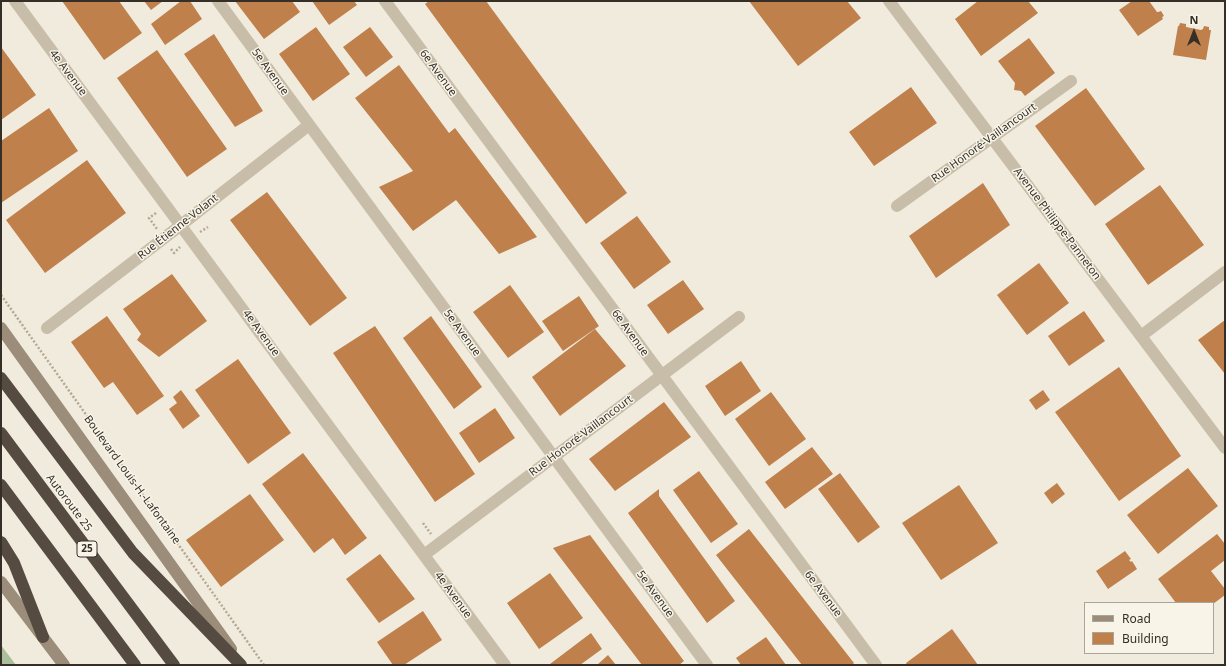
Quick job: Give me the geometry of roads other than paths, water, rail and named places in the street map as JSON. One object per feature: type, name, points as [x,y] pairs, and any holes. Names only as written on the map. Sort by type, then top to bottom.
[{"type":"highway","points":[[1,378],[133,553],[242,665]]},
{"type":"highway","name":"Autoroute 25","points":[[1,433],[174,665]]},
{"type":"highway","points":[[1,485],[135,665]]},
{"type":"highway","points":[[1,542],[14,563],[43,638]]},
{"type":"main road","name":"Boulevard Louis-H.-Lafontaine","points":[[1,328],[242,665]]},
{"type":"main road","points":[[1,582],[64,665]]},
{"type":"street","name":"5e Avenue","points":[[218,1],[707,665]]},
{"type":"street","name":"6e Avenue","points":[[385,1],[876,665]]},
{"type":"street","name":"Avenue Philippe-Panneton","points":[[889,1],[1225,448]]},
{"type":"street","name":"4e Avenue","points":[[16,2],[505,665]]},
{"type":"street","name":"Rue Honoré-Vaillancourt","points":[[897,206],[1071,81]]},
{"type":"street","name":"Rue Étienne-Volant","points":[[47,328],[309,126]]},
{"type":"street","points":[[1141,336],[1225,272]]},
{"type":"street","name":"Rue Honoré-Vaillancourt","points":[[424,555],[553,456],[739,317]]}]
